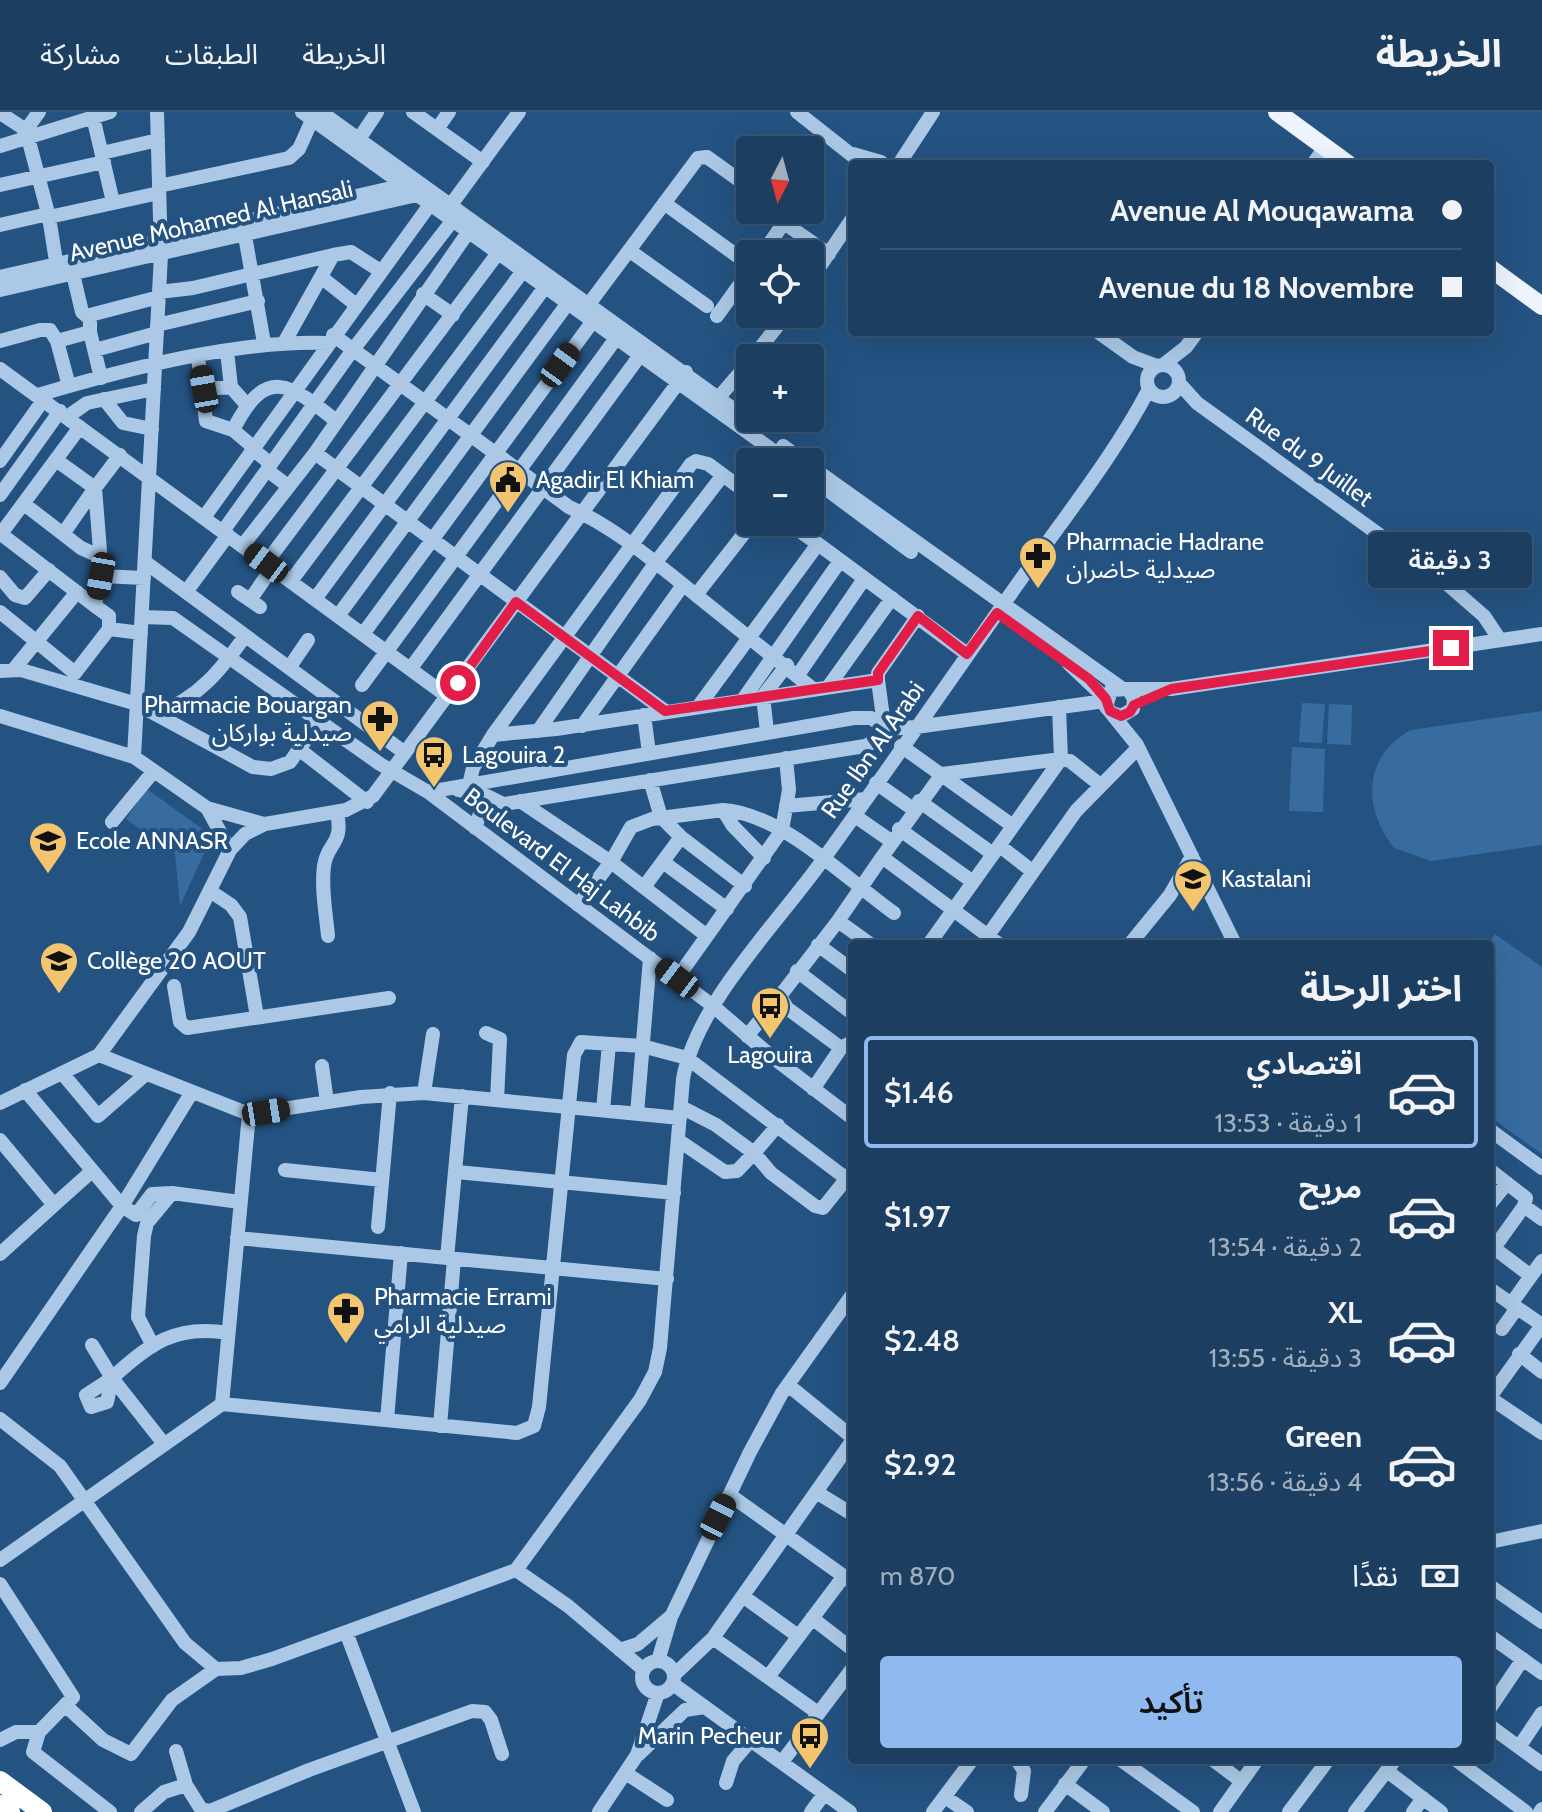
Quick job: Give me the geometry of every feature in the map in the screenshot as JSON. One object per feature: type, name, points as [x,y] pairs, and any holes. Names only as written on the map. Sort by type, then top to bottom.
[{"type":"highway","points":[[0,1781],[42,1812]]},
{"type":"highway","points":[[0,1805],[10,1812]]},
{"type":"main road","points":[[1277,112],[1343,160]]},
{"type":"main road","points":[[1494,271],[1542,306]]},
{"type":"street","points":[[27,134],[39,112]]},
{"type":"street","points":[[0,146],[65,118],[93,117],[110,112]]},
{"type":"street","points":[[134,757],[161,248],[157,112]]},
{"type":"street","points":[[359,139],[377,112]]},
{"type":"street","points":[[437,129],[449,112]]},
{"type":"street","points":[[186,592],[269,467],[451,213],[519,112]]},
{"type":"street","points":[[797,112],[858,159]]},
{"type":"street","points":[[890,160],[908,145],[933,112]]},
{"type":"street","points":[[5,114],[27,134],[63,272],[89,324],[101,378]]},
{"type":"street","points":[[318,114],[359,139],[422,192]]},
{"type":"street","points":[[0,225],[113,202],[289,158],[299,149],[318,114]]},
{"type":"street","points":[[318,114],[451,213],[589,304],[683,377],[785,448]]},
{"type":"street","points":[[419,114],[483,162]]},
{"type":"street","points":[[93,117],[113,202]]},
{"type":"street","points":[[0,185],[158,140]]},
{"type":"street","points":[[1316,160],[1325,147]]},
{"type":"street","points":[[589,304],[698,158],[704,156],[736,178]]},
{"type":"street","points":[[205,516],[379,270],[422,192]]},
{"type":"street","name":"Avenue Mohamed Al Hansali","points":[[161,248],[245,236],[422,192]]},
{"type":"street","name":"Avenue Mohamed Al Hansali","points":[[0,290],[161,248],[422,192]]},
{"type":"street","points":[[664,203],[736,257]]},
{"type":"street","points":[[451,213],[469,231],[593,321],[641,354],[683,377]]},
{"type":"street","points":[[797,224],[829,254]]},
{"type":"street","points":[[824,261],[848,225]]},
{"type":"street","points":[[243,545],[315,453],[373,365],[469,231]]},
{"type":"street","points":[[245,236],[264,343]]},
{"type":"street","points":[[630,251],[712,311],[736,277]]},
{"type":"street","points":[[57,341],[159,294],[333,255],[351,252],[379,270]]},
{"type":"street","points":[[249,600],[269,565],[337,469],[498,253]]},
{"type":"street","points":[[284,343],[333,255]]},
{"type":"street","points":[[291,581],[523,271]]},
{"type":"street","name":"Avenue Mohamed Al Hansali","points":[[0,277],[63,272]]},
{"type":"street","points":[[321,277],[355,304]]},
{"type":"street","points":[[315,599],[545,287]]},
{"type":"street","points":[[423,294],[453,315]]},
{"type":"street","points":[[95,350],[258,301]]},
{"type":"street","points":[[338,616],[568,303]]},
{"type":"street","points":[[363,634],[593,321]]},
{"type":"street","points":[[763,344],[776,328]]},
{"type":"street","points":[[0,341],[44,329],[52,332],[69,386]]},
{"type":"street","points":[[476,331],[498,348]]},
{"type":"street","points":[[1104,336],[1133,357],[1160,365],[1186,347],[1194,336]]},
{"type":"street","points":[[361,685],[617,337]]},
{"type":"street","points":[[42,479],[4,448],[41,397],[101,378],[264,343],[330,339],[373,365],[544,488],[656,562],[820,688]]},
{"type":"street","points":[[1178,380],[1186,347]]},
{"type":"street","points":[[227,351],[231,387],[246,404]]},
{"type":"street","points":[[411,668],[641,354]]},
{"type":"street","points":[[198,357],[206,421],[233,430],[288,486]]},
{"type":"street","points":[[1133,357],[1148,384]]},
{"type":"street","name":"Rue du 9 Juillet","points":[[1160,365],[1173,368],[1178,380],[1197,403],[1446,583],[1484,616],[1500,640]]},
{"type":"street","name":"Rue Ibn Al Arabi","points":[[516,1570],[650,1383],[658,1361],[680,1112],[687,1058],[693,1040],[713,1006],[855,816],[901,746],[1134,418],[1148,384],[1160,365]]},
{"type":"street","points":[[0,369],[447,696]]},
{"type":"street","points":[[0,1103],[99,1055],[164,970],[230,850],[251,829],[337,813],[367,802],[683,377]]},
{"type":"street","points":[[716,400],[736,377]]},
{"type":"street","name":"Rue Ibn Al Arabi","points":[[1134,418],[1166,396],[1178,380]]},
{"type":"street","name":"Rue du 9 Juillet","points":[[1148,384],[1166,396],[1197,403]]},
{"type":"street","points":[[204,389],[231,387]]},
{"type":"street","points":[[0,495],[63,414],[87,403],[154,389]]},
{"type":"street","points":[[233,430],[246,404],[267,390],[295,389],[336,421]]},
{"type":"street","points":[[104,399],[123,423],[152,429]]},
{"type":"street","points":[[716,400],[773,448]]},
{"type":"street","points":[[78,680],[109,629],[109,616],[0,534],[6,516],[24,504],[80,427]]},
{"type":"street","points":[[315,453],[665,711]]},
{"type":"street","points":[[63,534],[120,455]]},
{"type":"street","points":[[56,460],[95,488]]},
{"type":"street","points":[[469,785],[473,768],[493,735],[563,635],[691,464],[705,462],[736,485]]},
{"type":"street","points":[[538,731],[656,562],[723,475]]},
{"type":"street","points":[[824,476],[1079,671],[1108,704],[1138,747],[1233,940]]},
{"type":"street","points":[[824,487],[1000,609],[1134,696],[1138,747]]},
{"type":"street","points":[[95,488],[101,576],[95,606]]},
{"type":"street","points":[[24,504],[81,548],[99,556]]},
{"type":"street","points":[[696,595],[742,536]]},
{"type":"street","points":[[807,536],[967,654]]},
{"type":"street","points":[[698,707],[818,544]]},
{"type":"street","points":[[742,701],[840,561]]},
{"type":"street","points":[[145,562],[405,753]]},
{"type":"street","points":[[0,577],[15,595],[25,598],[49,570]]},
{"type":"street","points":[[101,576],[144,578]]},
{"type":"street","points":[[763,696],[793,670],[864,579]]},
{"type":"street","points":[[582,726],[683,585]]},
{"type":"street","points":[[7,670],[38,641],[77,592]]},
{"type":"street","points":[[820,688],[892,598]]},
{"type":"street","points":[[0,612],[38,641],[78,680]]},
{"type":"street","points":[[475,828],[481,811],[503,804],[871,745],[886,727],[878,673],[918,616]]},
{"type":"street","name":"Boulevard El Haj Lahbib","points":[[142,617],[173,618],[392,771],[428,792],[677,978],[848,1115]]},
{"type":"street","points":[[109,629],[141,633]]},
{"type":"street","points":[[1108,704],[1111,690],[1171,689],[1542,634]]},
{"type":"street","points":[[159,713],[195,694],[231,657],[245,636]]},
{"type":"street","points":[[289,668],[308,640]]},
{"type":"street","points":[[7,670],[78,680],[159,713],[253,767],[283,766],[300,750],[320,720]]},
{"type":"street","points":[[493,735],[582,726],[878,680]]},
{"type":"street","points":[[428,792],[854,718],[871,718],[886,727],[916,727],[1059,707],[1108,704],[1125,715],[1133,707],[1171,689]]},
{"type":"street","points":[[763,696],[767,732]]},
{"type":"street","points":[[932,940],[1061,759],[1059,707]]},
{"type":"street","points":[[644,715],[649,753]]},
{"type":"street","points":[[0,716],[134,757],[207,808],[265,824]]},
{"type":"street","points":[[901,746],[1013,826]]},
{"type":"street","points":[[991,940],[1032,871],[1099,784],[1138,747]]},
{"type":"street","points":[[300,750],[367,802]]},
{"type":"street","points":[[677,978],[782,830],[789,790],[786,758]]},
{"type":"street","points":[[747,1036],[838,921],[916,805],[942,774],[1061,759],[1070,761],[1099,784]]},
{"type":"street","points":[[112,822],[153,772]]},
{"type":"street","points":[[650,780],[661,817],[681,837],[745,886]]},
{"type":"street","points":[[876,783],[1032,871]]},
{"type":"street","points":[[450,789],[480,794],[503,804]]},
{"type":"street","points":[[786,806],[866,799]]},
{"type":"street","points":[[520,801],[611,862],[707,936]]},
{"type":"street","points":[[207,808],[230,850]]},
{"type":"street","points":[[723,810],[764,858]]},
{"type":"street","points":[[578,905],[611,862],[631,827],[661,817],[723,810],[752,816],[782,830],[894,913]]},
{"type":"street","points":[[328,936],[323,880],[325,860],[338,841],[337,813]]},
{"type":"street","points":[[855,816],[895,835],[973,882]]},
{"type":"street","points":[[644,887],[681,837]]},
{"type":"street","points":[[1133,940],[1177,886],[1192,856]]},
{"type":"street","points":[[882,857],[989,940]]},
{"type":"street","points":[[663,862],[727,909]]},
{"type":"street","points":[[210,891],[231,905],[240,917],[257,1017]]},
{"type":"street","points":[[838,921],[864,940]]},
{"type":"street","points":[[818,945],[848,967]]},
{"type":"street","points":[[637,1114],[650,958]]},
{"type":"street","points":[[797,971],[848,1010]]},
{"type":"street","points":[[174,986],[182,1026],[389,998]]},
{"type":"street","points":[[780,996],[787,1008],[846,1045],[813,1089]]},
{"type":"street","points":[[486,1033],[500,1039],[497,1100]]},
{"type":"street","points":[[424,1093],[433,1034]]},
{"type":"street","points":[[0,1560],[222,1404],[517,1433],[534,1426],[539,1407],[554,1269],[568,1107],[576,1048],[583,1041],[642,1046],[687,1058],[848,1174]]},
{"type":"street","points":[[603,1110],[609,1044]]},
{"type":"street","points":[[99,1055],[249,1114],[390,1093],[462,1096],[637,1114],[680,1112],[716,1125],[754,1153],[771,1173],[820,1208],[830,1203],[848,1178]]},
{"type":"street","points":[[322,1066],[327,1102]]},
{"type":"street","points":[[62,1073],[98,1116],[146,1074]]},
{"type":"street","points":[[25,1090],[122,1206],[141,1219]]},
{"type":"street","points":[[0,1383],[122,1206],[192,1092]]},
{"type":"street","points":[[378,1227],[390,1093]]},
{"type":"street","points":[[440,1426],[462,1096]]},
{"type":"street","points":[[222,1404],[249,1114]]},
{"type":"street","points":[[678,1140],[725,1172],[737,1171],[778,1125]]},
{"type":"street","points":[[1494,1133],[1542,1168]]},
{"type":"street","points":[[0,1140],[54,1205]]},
{"type":"street","points":[[285,1170],[382,1180]]},
{"type":"street","points":[[0,1254],[92,1171]]},
{"type":"street","points":[[457,1172],[674,1193]]},
{"type":"street","points":[[1494,1173],[1526,1198],[1524,1206],[1494,1244]]},
{"type":"street","points":[[1494,1199],[1507,1183]]},
{"type":"street","points":[[153,1346],[138,1317],[141,1219],[152,1194],[172,1193],[240,1202]]},
{"type":"street","points":[[1524,1206],[1542,1219]]},
{"type":"street","points":[[237,1238],[667,1279]]},
{"type":"street","points":[[1494,1248],[1531,1276]]},
{"type":"street","points":[[387,1420],[401,1253]]},
{"type":"street","points":[[1502,1329],[1542,1261]]},
{"type":"street","points":[[1494,1296],[1542,1325],[1494,1392]]},
{"type":"street","points":[[644,1670],[658,1661],[671,1617],[788,1385],[848,1301]]},
{"type":"street","points":[[112,1378],[153,1346],[191,1329],[228,1333]]},
{"type":"street","points":[[92,1345],[112,1378],[164,1444]]},
{"type":"street","points":[[1519,1354],[1542,1372]]},
{"type":"street","points":[[788,1385],[848,1436]]},
{"type":"street","points":[[1494,1400],[1541,1429]]},
{"type":"street","points":[[0,1419],[53,1460],[185,1643],[216,1669]]},
{"type":"street","points":[[599,1812],[637,1755],[658,1693],[713,1638],[848,1445]]},
{"type":"street","points":[[816,1492],[848,1512]]},
{"type":"street","points":[[730,1495],[848,1579],[812,1618],[768,1677]]},
{"type":"street","points":[[1494,1541],[1542,1531]]},
{"type":"street","points":[[66,1706],[103,1740],[131,1754],[172,1700],[216,1669],[255,1665],[516,1570],[644,1670]]},
{"type":"street","points":[[0,1584],[72,1694],[66,1706],[33,1742],[36,1757],[110,1812]]},
{"type":"street","points":[[1494,1589],[1542,1622]]},
{"type":"street","points":[[744,1597],[798,1636]]},
{"type":"street","points":[[620,1650],[638,1644],[671,1617]]},
{"type":"street","points":[[812,1618],[848,1646]]},
{"type":"street","points":[[346,1632],[414,1812]]},
{"type":"street","points":[[713,1638],[818,1713]]},
{"type":"street","points":[[1494,1639],[1542,1673]]},
{"type":"street","points":[[1494,1702],[1523,1659]]},
{"type":"street","points":[[658,1661],[670,1667],[673,1679],[705,1707],[850,1812]]},
{"type":"street","points":[[644,1670],[644,1683],[658,1693]]},
{"type":"street","points":[[782,1762],[848,1674]]},
{"type":"street","points":[[637,1755],[685,1710],[705,1707]]},
{"type":"street","points":[[176,1751],[186,1785],[201,1809],[214,1810],[389,1740],[479,1711],[490,1717],[502,1754]]},
{"type":"street","points":[[1519,1747],[1542,1713]]},
{"type":"street","points":[[1494,1729],[1542,1764]]},
{"type":"street","points":[[0,1740],[16,1732],[39,1732]]},
{"type":"street","points":[[726,1783],[733,1761],[751,1740]]},
{"type":"street","points":[[933,1812],[969,1764]]},
{"type":"street","points":[[1020,1764],[1024,1771],[1021,1795]]},
{"type":"street","points":[[1045,1812],[1081,1764]]},
{"type":"street","points":[[1127,1764],[1193,1812]]},
{"type":"street","points":[[1218,1764],[1241,1781]]},
{"type":"street","points":[[1220,1812],[1254,1764]]},
{"type":"street","points":[[1289,1812],[1325,1764]]},
{"type":"street","points":[[1461,1764],[1526,1812]]},
{"type":"street","points":[[1355,1812],[1391,1766],[1441,1812]]},
{"type":"street","points":[[627,1774],[667,1800]]},
{"type":"street","points":[[1065,1784],[1103,1812]]},
{"type":"street","points":[[141,1812],[164,1792],[186,1785]]},
{"type":"street","points":[[811,1812],[824,1794]]},
{"type":"street","points":[[945,1797],[967,1812]]},
{"type":"street","points":[[1413,1812],[1423,1798]]},
{"type":"shaded area","points":[[1302,703],[1325,704],[1322,743],[1299,742]]},
{"type":"shaded area","points":[[1329,704],[1352,705],[1351,745],[1327,744]]},
{"type":"shaded area","points":[[1542,711],[1542,845],[1431,861],[1394,848],[1376,816],[1372,783],[1376,768],[1395,741],[1411,730]]},
{"type":"shaded area","points":[[1292,747],[1325,749],[1323,812],[1289,811]]},
{"type":"shaded area","points":[[147,789],[212,836],[180,906],[175,854],[126,819]]},
{"type":"shaded area","points":[[1495,934],[1542,967],[1542,1154],[1494,1120],[1494,940],[1491,940]]},
{"type":"place","name":"Agadir El Khiam","points":[[508,514]]},
{"type":"place","name":"Pharmacie Hadrane صيدلية حاضران","points":[[1038,590]]},
{"type":"place","name":"Pharmacie Bouargan صيدلية بواركان","points":[[380,753]]},
{"type":"place","name":"Lagouira 2","points":[[434,789]]},
{"type":"place","name":"Ecole ANNASR","points":[[48,875]]},
{"type":"place","name":"Kastalani","points":[[1193,913]]},
{"type":"place","name":"Collège 20 AOUT","points":[[59,995]]},
{"type":"place","name":"Lagouira","points":[[770,1040]]},
{"type":"place","name":"Pharmacie Errami صيدلية الرامي","points":[[346,1345]]},
{"type":"place","name":"Marin Pecheur","points":[[810,1770]]},
{"type":"route","points":[[458,683],[516,602],[665,711],[878,680],[878,673],[918,616],[967,654],[997,613],[1079,671],[1106,699],[1106,707],[1121,716],[1130,712],[1134,705],[1171,689],[1451,648]]}]
